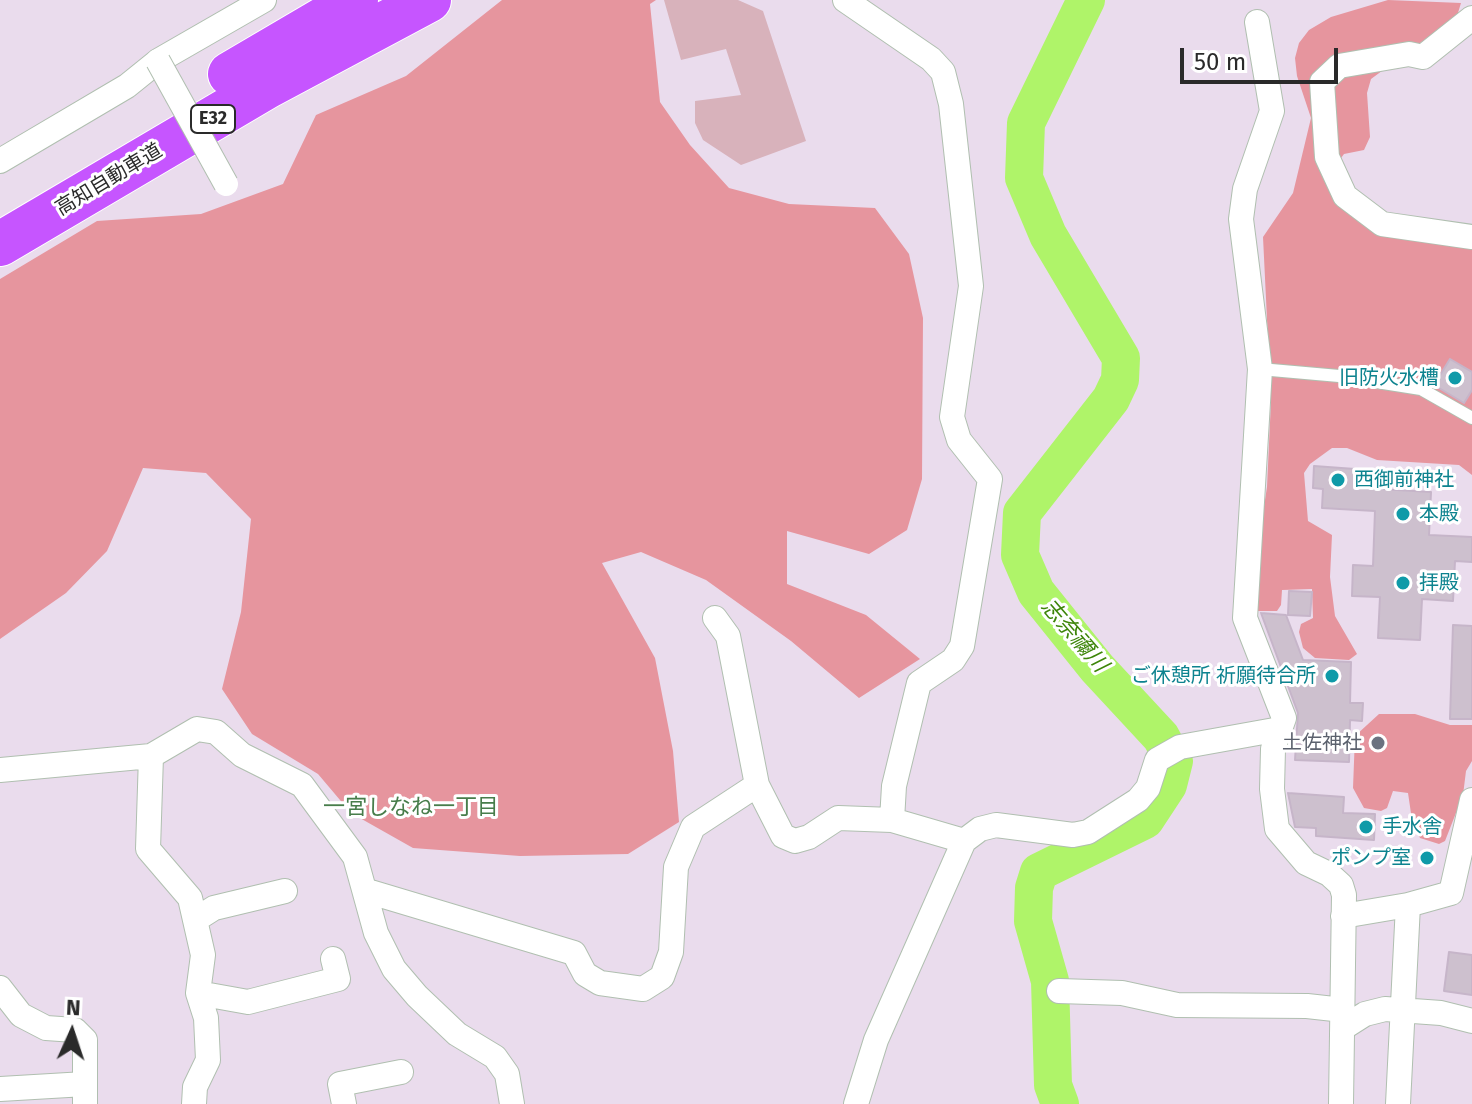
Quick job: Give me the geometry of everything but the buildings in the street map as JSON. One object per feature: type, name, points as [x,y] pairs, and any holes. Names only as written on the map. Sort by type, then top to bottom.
[{"type":"highway","name":"高知自動車道","points":[[0,209],[356,0]]},
{"type":"highway","name":"高知自動車道","points":[[0,244],[268,86],[429,0]]},
{"type":"street","points":[[0,161],[127,86],[158,61],[264,0]]},
{"type":"street","points":[[845,0],[931,59],[943,72],[947,84],[971,286],[952,417],[959,440],[990,479],[962,646],[953,660],[919,683],[894,786],[892,820]]},
{"type":"street","points":[[1472,18],[1423,57],[1409,54],[1339,66],[1322,82],[1327,157],[1345,196],[1382,224],[1472,237]]},
{"type":"street","points":[[1257,22],[1272,111],[1245,189],[1241,219],[1260,369],[1245,618],[1284,718],[1273,749],[1272,789],[1277,829],[1306,863],[1329,874],[1341,885],[1341,1104]]},
{"type":"street","points":[[158,61],[226,184]]},
{"type":"street","points":[[715,618],[728,636],[757,785],[774,826],[783,836],[795,841],[809,837],[838,818],[892,820],[964,841]]},
{"type":"street","points":[[0,770],[151,756],[197,729],[216,732],[242,755],[302,785],[355,857],[367,891],[376,933],[394,969],[457,1034],[495,1057],[507,1074],[512,1104]]},
{"type":"street","points":[[856,1104],[876,1040],[964,841],[980,829],[996,825],[1073,835],[1088,832],[1138,800],[1148,788],[1157,760],[1180,747],[1280,729]]},
{"type":"street","points":[[151,756],[148,849],[190,898],[203,955],[198,993],[206,1018],[208,1060],[195,1087],[194,1104]]},
{"type":"street","points":[[367,891],[574,953],[585,974],[600,983],[643,989],[662,977],[671,952],[676,867],[693,827],[757,785]]},
{"type":"street","points":[[1343,916],[1408,905],[1451,893],[1472,800]]},
{"type":"street","points":[[195,920],[214,908],[285,891]]},
{"type":"street","points":[[1398,1104],[1408,905]]},
{"type":"street","points":[[198,993],[248,1002],[338,979],[333,959]]},
{"type":"street","points":[[0,988],[21,1015],[46,1028],[75,1030],[85,1040],[85,1094],[0,1089]]},
{"type":"street","points":[[1059,991],[1122,993],[1177,1005],[1307,1006],[1343,1019],[1402,1009],[1472,1021]]},
{"type":"street","points":[[344,1104],[340,1084],[401,1072]]},
{"type":"lane","points":[[1260,369],[1339,376],[1421,389],[1472,418]]},
{"type":"shaded area","points":[[502,0],[656,0],[650,4],[660,102],[690,145],[729,188],[789,204],[875,208],[909,254],[923,318],[922,479],[907,530],[869,554],[787,531],[787,584],[866,615],[920,659],[859,698],[791,641],[706,580],[641,552],[602,563],[655,658],[673,751],[679,822],[628,854],[520,856],[413,848],[351,813],[318,774],[252,734],[222,689],[241,612],[251,519],[206,473],[143,468],[107,551],[66,593],[0,639],[0,279],[97,221],[201,214],[283,184],[316,115],[406,76]]},
{"type":"shaded area","points":[[664,0],[738,0],[763,11],[806,141],[741,165],[703,140],[695,123],[695,101],[741,95],[726,49],[681,60]]},
{"type":"shaded area","points":[[1388,0],[1461,3],[1457,16],[1371,79],[1367,93],[1370,137],[1364,150],[1344,154],[1338,162],[1341,178],[1369,209],[1472,229],[1472,475],[1459,465],[1377,460],[1347,448],[1332,448],[1310,464],[1304,473],[1308,521],[1332,535],[1330,577],[1335,616],[1357,654],[1349,660],[1315,658],[1303,648],[1299,632],[1301,624],[1313,618],[1312,589],[1282,590],[1281,605],[1277,611],[1258,611],[1255,605],[1256,558],[1267,487],[1271,401],[1263,237],[1293,193],[1311,118],[1297,76],[1295,58],[1299,43],[1309,30],[1331,17]]},
{"type":"shaded area","points":[[1379,714],[1415,714],[1450,725],[1472,725],[1472,761],[1466,771],[1463,795],[1445,841],[1439,844],[1420,838],[1412,820],[1408,793],[1393,791],[1387,808],[1381,811],[1364,808],[1353,788],[1355,736]]},
{"type":"waterway","name":"志奈禰川","points":[[1060,1104],[1053,1085],[1050,981],[1033,921],[1034,888],[1039,872],[1145,820],[1168,785],[1174,761],[1161,737],[1097,668],[1036,592],[1020,555],[1022,513],[1111,399],[1120,380],[1121,358],[1048,235],[1024,178],[1026,123],[1086,0]]},
{"type":"place","name":"旧防火水槽","points":[[1455,378]]},
{"type":"place","name":"西御前神社","points":[[1338,480]]},
{"type":"place","name":"本殿","points":[[1403,514]]},
{"type":"place","name":"拝殿","points":[[1403,583]]},
{"type":"place","name":"ご休憩所 祈願待合所","points":[[1332,676]]},
{"type":"place","name":"土佐神社","points":[[1378,743]]},
{"type":"place","name":"手水舎","points":[[1366,827]]},
{"type":"place","name":"ポンプ室","points":[[1427,858]]},
{"type":"district","name":"一宮しなね一丁目","points":[[411,808]]}]
